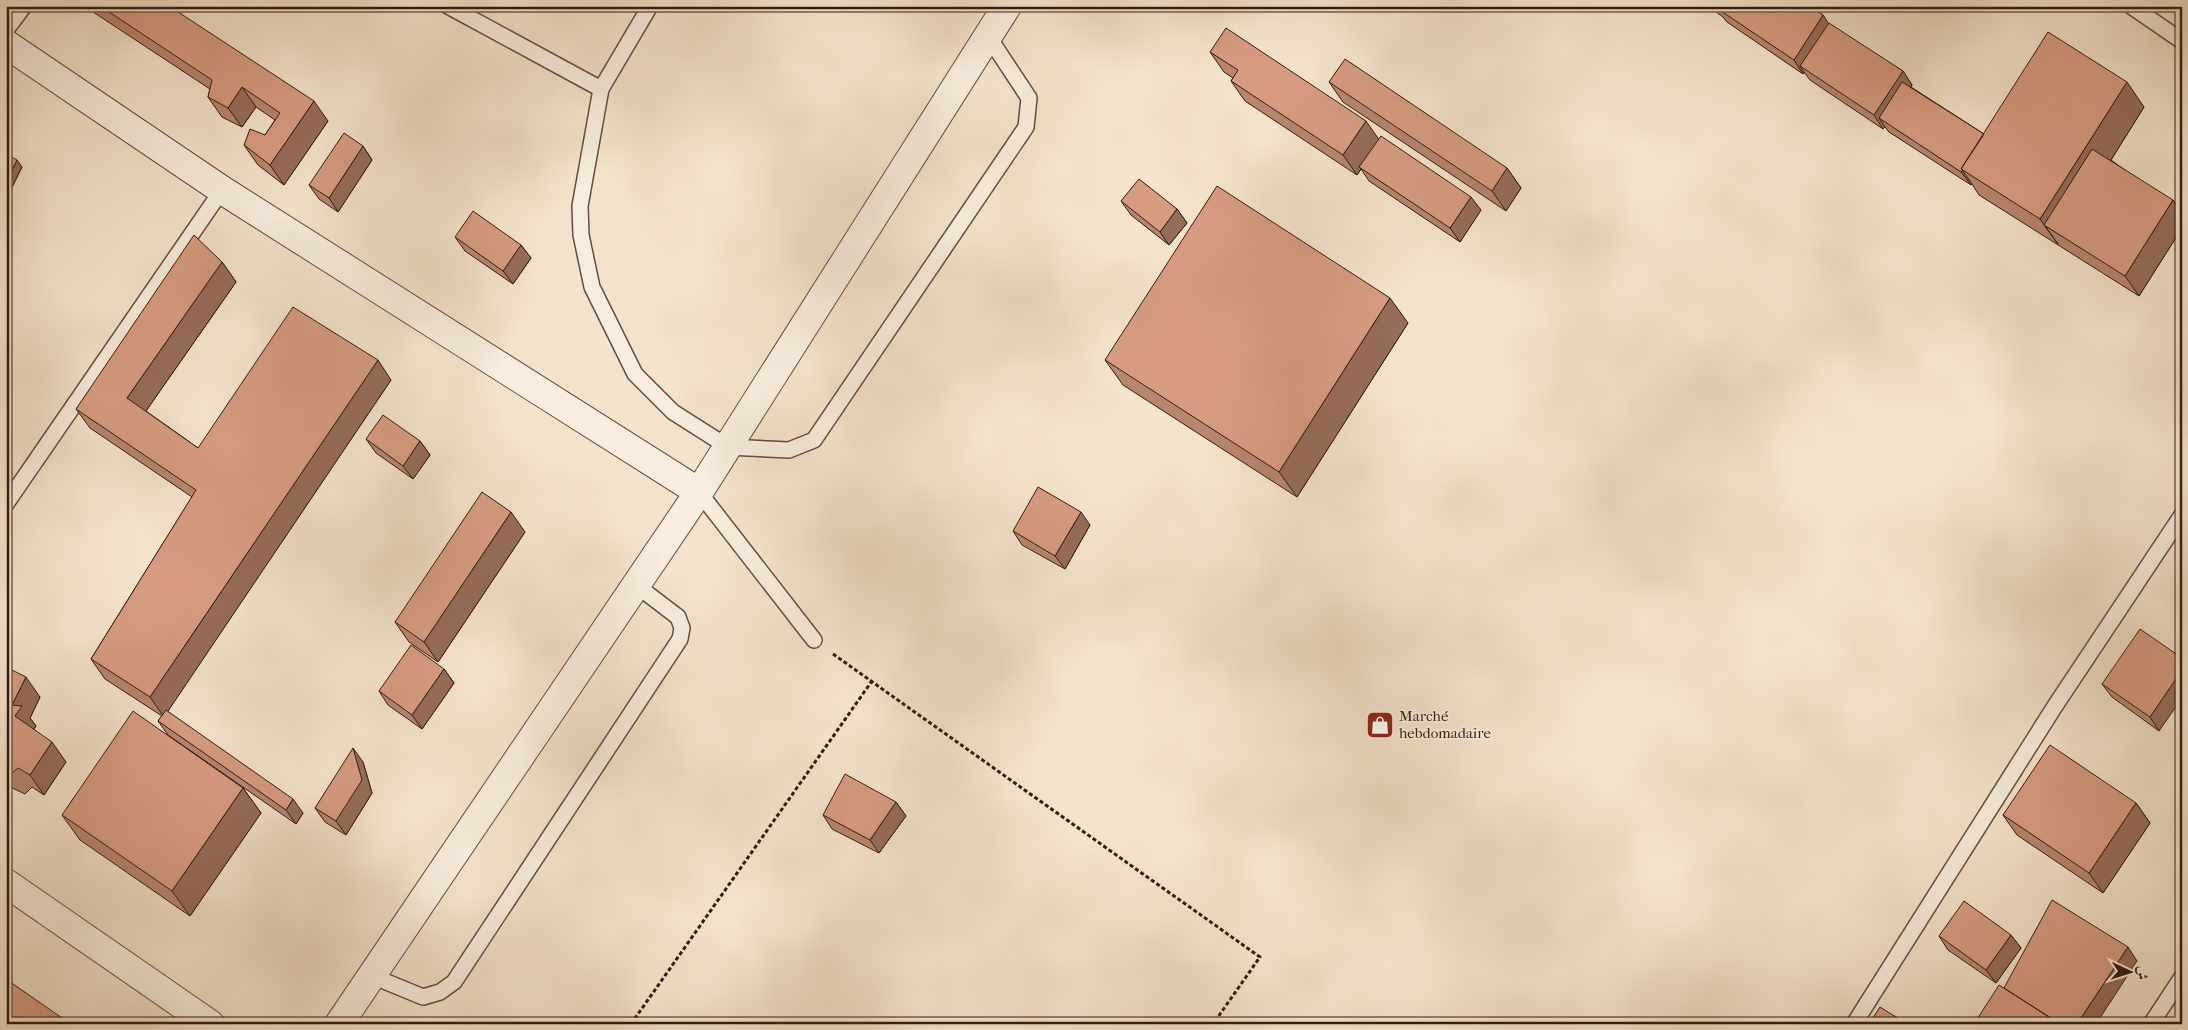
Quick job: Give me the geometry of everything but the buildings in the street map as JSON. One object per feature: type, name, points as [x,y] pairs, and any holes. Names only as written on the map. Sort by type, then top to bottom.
[{"type":"street","points":[[339,1024],[699,492],[1007,6]]},
{"type":"street","points":[[6,44],[222,190],[699,492]]},
{"type":"street","points":[[6,883],[210,1024]]},
{"type":"lane","points":[[6,30],[24,6]]},
{"type":"lane","points":[[448,6],[601,89]]},
{"type":"lane","points":[[650,6],[601,89],[580,206],[582,235],[592,287],[635,374],[673,412],[728,446],[789,450],[814,440],[1026,126],[1029,98],[988,36]]},
{"type":"lane","points":[[2131,6],[2182,41]]},
{"type":"lane","points":[[6,504],[222,190]]},
{"type":"lane","points":[[699,492],[814,640]]},
{"type":"lane","points":[[1854,1024],[2055,706],[2182,515]]},
{"type":"lane","points":[[372,976],[423,997],[440,992],[454,982],[680,639],[682,628],[678,617],[636,585]]},
{"type":"lane","points":[[2151,1024],[2182,977]]},
{"type":"path","points":[[814,640],[1260,957],[1213,1024]]},
{"type":"path","points":[[631,1024],[872,681]]},
{"type":"place","name":"Marché hebdomadaire","points":[[1380,725]]}]
